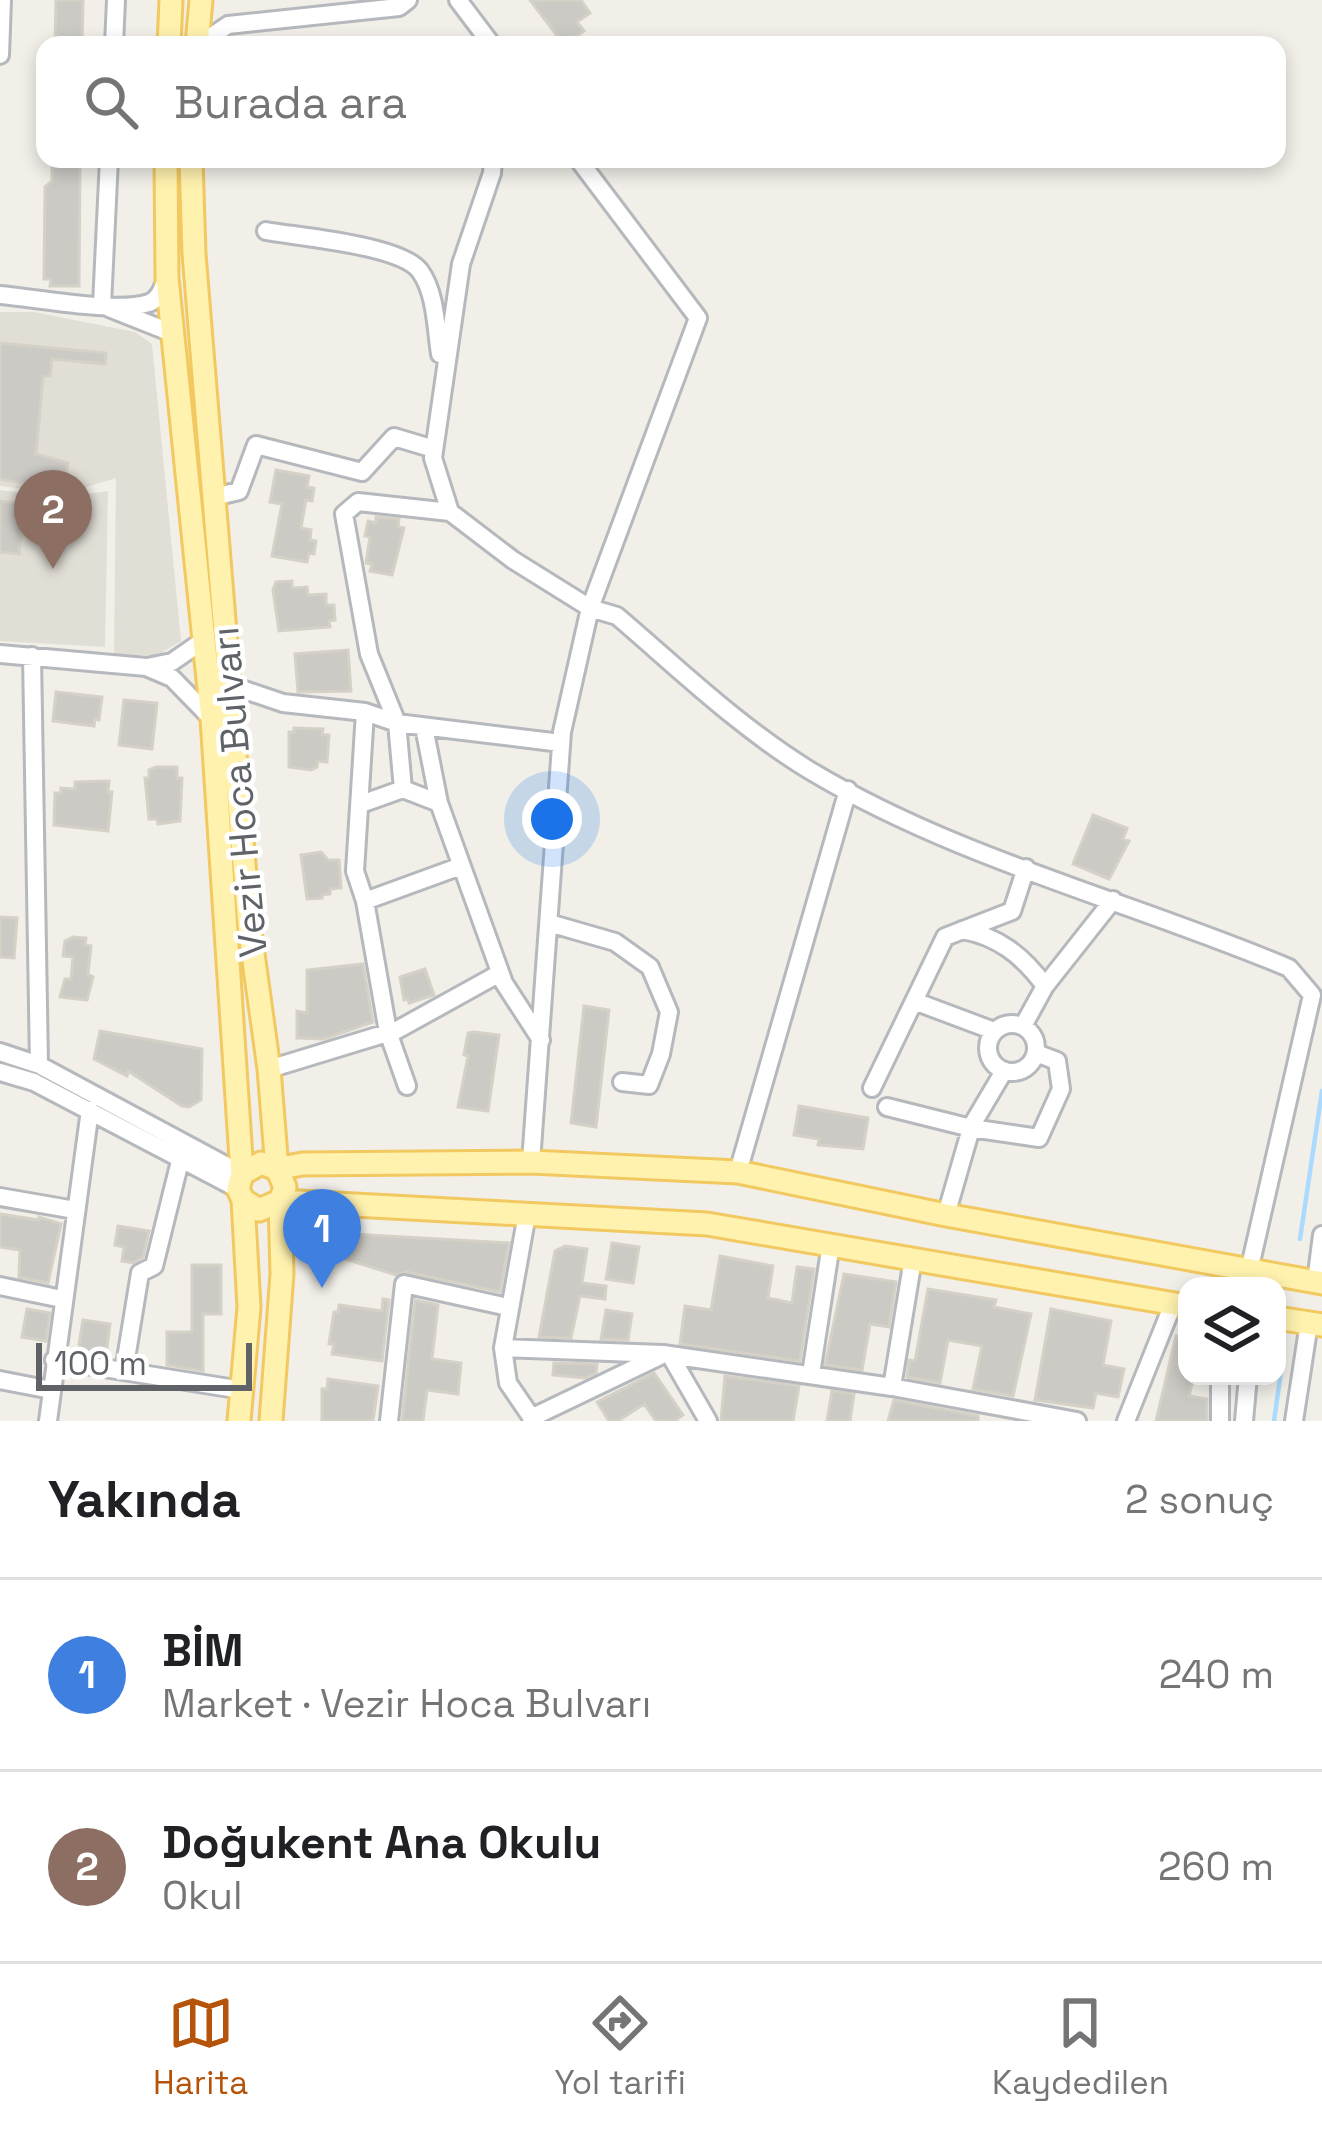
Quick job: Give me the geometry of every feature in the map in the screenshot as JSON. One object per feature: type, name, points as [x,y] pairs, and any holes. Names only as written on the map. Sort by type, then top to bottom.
[{"type":"main road","points":[[169,36],[171,0]]},
{"type":"main road","points":[[202,0],[205,36]]},
{"type":"main road","name":"Vezir Hoca Bulvarı","points":[[166,168],[167,278],[212,719],[249,1306],[239,1421]]},
{"type":"main road","name":"Vezir Hoca Bulvarı","points":[[191,168],[194,254],[249,926],[277,1169],[285,1187],[280,1201],[281,1274],[271,1421]]},
{"type":"main road","points":[[1178,1305],[706,1225],[280,1201],[259,1210],[241,1188],[261,1162],[277,1169],[302,1164],[531,1162],[739,1172],[1319,1283]]},
{"type":"main road","points":[[1286,1319],[1316,1324]]},
{"type":"street","points":[[0,55],[2,0]]},
{"type":"street","points":[[114,36],[116,0]]},
{"type":"street","points":[[209,36],[228,26],[399,7],[408,0]]},
{"type":"street","points":[[458,0],[485,36]]},
{"type":"street","points":[[103,305],[109,168]]},
{"type":"street","points":[[450,512],[433,458],[443,373],[461,264],[492,168]]},
{"type":"street","points":[[531,1162],[561,743],[590,608],[698,318],[585,168]]},
{"type":"street","points":[[266,231],[396,256],[418,267],[430,289],[443,373]]},
{"type":"street","points":[[0,295],[103,305],[148,303],[159,296],[167,278]]},
{"type":"street","points":[[103,305],[172,333]]},
{"type":"street","points":[[214,497],[239,491],[256,445],[362,472],[394,437],[434,449]]},
{"type":"street","points":[[404,789],[397,723],[370,654],[344,514],[358,502],[450,512],[513,560],[590,608],[617,616],[754,733],[848,790],[955,843],[1289,968],[1312,995],[1249,1271]]},
{"type":"street","points":[[146,667],[172,662],[204,640]]},
{"type":"street","points":[[0,654],[146,667],[172,677],[212,719]]},
{"type":"street","points":[[32,656],[39,1065]]},
{"type":"street","points":[[227,684],[283,703],[365,712],[424,727],[561,743]]},
{"type":"street","points":[[365,712],[356,871],[388,1032],[407,1086]]},
{"type":"street","points":[[424,727],[439,803],[500,973],[542,1041]]},
{"type":"street","points":[[361,804],[404,789],[439,803]]},
{"type":"street","points":[[739,1172],[848,790]]},
{"type":"street","points":[[365,901],[461,866]]},
{"type":"street","points":[[872,1088],[945,938],[1012,911],[1026,868]]},
{"type":"street","points":[[1023,1026],[1045,986],[1113,900]]},
{"type":"street","points":[[549,923],[615,942],[650,967],[669,1012],[661,1054],[649,1085],[622,1082]]},
{"type":"street","points":[[961,930],[989,935],[1029,964],[1045,986]]},
{"type":"street","points":[[269,1069],[388,1032],[500,973]]},
{"type":"street","points":[[914,1000],[994,1031]]},
{"type":"street","points":[[1007,1024],[1023,1026],[1034,1037],[1036,1053],[1027,1067],[1004,1071],[988,1054],[994,1031],[1007,1024]]},
{"type":"street","points":[[0,1052],[39,1065],[241,1188]]},
{"type":"street","points":[[886,1107],[971,1128],[1039,1138],[1061,1089],[1057,1061],[1036,1053]]},
{"type":"street","points":[[946,1215],[971,1128],[1004,1071]]},
{"type":"street","points":[[0,1072],[34,1082],[241,1188]]},
{"type":"street","points":[[48,1421],[90,1110]]},
{"type":"street","points":[[124,1371],[140,1274],[154,1266],[181,1157]]},
{"type":"street","points":[[0,1197],[75,1210]]},
{"type":"street","points":[[527,1214],[503,1348],[508,1383],[532,1420],[666,1355]]},
{"type":"street","points":[[1319,1283],[1322,1235]]},
{"type":"street","points":[[811,1374],[831,1244]]},
{"type":"street","points":[[892,1387],[913,1259]]},
{"type":"street","points":[[389,1421],[404,1284],[508,1307]]},
{"type":"street","points":[[0,1286],[62,1299]]},
{"type":"street","points":[[1126,1421],[1178,1309]]},
{"type":"street","points":[[1294,1421],[1316,1324]]},
{"type":"street","points":[[503,1348],[666,1355],[892,1387],[1077,1421]]},
{"type":"street","points":[[666,1355],[708,1421]]},
{"type":"street","points":[[54,1360],[242,1390]]},
{"type":"street","points":[[0,1380],[51,1390]]},
{"type":"street","points":[[1220,1385],[1220,1421]]},
{"type":"street","points":[[1244,1421],[1247,1385]]},
{"type":"street","points":[[967,1421],[972,1402]]},
{"type":"shaded area","points":[[0,312],[34,312],[135,332],[152,344],[181,641],[156,656],[114,654],[116,478],[64,494],[0,486]]},
{"type":"shaded area","points":[[0,490],[61,498],[108,491],[105,647],[0,641]]},
{"type":"building","points":[[56,0],[83,0],[82,36],[55,36]]},
{"type":"building","points":[[530,0],[581,0],[590,13],[577,22],[584,31],[577,36],[557,36]]},
{"type":"building","points":[[52,168],[80,168],[79,286],[50,286],[51,279],[44,279],[45,187],[52,181]]},
{"type":"building","points":[[0,343],[106,353],[105,364],[52,359],[50,376],[43,376],[36,454],[68,463],[62,490],[0,479]]},
{"type":"building","points":[[276,470],[309,476],[307,487],[314,488],[312,501],[306,500],[301,528],[311,530],[310,540],[316,541],[307,562],[272,556],[282,504],[270,502]]},
{"type":"building","points":[[0,501],[25,504],[19,554],[0,552]]},
{"type":"building","points":[[376,517],[399,519],[398,527],[404,528],[392,575],[370,571],[372,564],[366,563],[368,521],[376,523]]},
{"type":"building","points":[[292,581],[292,588],[307,587],[308,595],[326,594],[326,605],[334,605],[335,620],[329,621],[330,627],[279,631],[273,590],[276,582]]},
{"type":"building","points":[[348,650],[351,691],[298,692],[295,654]]},
{"type":"building","points":[[56,692],[102,697],[99,720],[95,719],[94,726],[53,721]]},
{"type":"building","points":[[124,700],[157,703],[152,749],[119,745]]},
{"type":"building","points":[[323,729],[322,735],[329,735],[327,762],[318,761],[311,770],[289,767],[289,732]]},
{"type":"building","points":[[156,767],[177,767],[177,778],[182,778],[180,821],[158,824],[157,819],[149,819],[145,778]]},
{"type":"building","points":[[109,781],[108,831],[54,825],[55,793],[61,793],[61,788],[75,789],[75,782]]},
{"type":"building","points":[[1093,815],[1127,828],[1123,839],[1129,841],[1109,879],[1073,864]]},
{"type":"building","points":[[321,852],[328,860],[339,860],[341,888],[330,889],[322,898],[307,899],[301,855]]},
{"type":"building","points":[[0,917],[17,918],[14,958],[0,957]]},
{"type":"building","points":[[86,938],[85,945],[91,946],[88,974],[93,977],[87,1000],[60,997],[65,979],[71,979],[73,957],[63,956],[65,941]]},
{"type":"building","points":[[363,964],[373,1022],[324,1039],[297,1038],[297,1011],[307,1013],[307,970]]},
{"type":"building","points":[[425,969],[434,995],[409,1003],[404,1000],[400,977]]},
{"type":"building","points":[[584,1006],[609,1010],[596,1127],[571,1123]]},
{"type":"building","points":[[100,1031],[202,1049],[201,1100],[182,1106],[128,1071],[127,1076],[94,1059]]},
{"type":"building","points":[[468,1033],[499,1035],[488,1111],[458,1107]]},
{"type":"building","points":[[799,1106],[868,1118],[863,1149],[818,1145],[819,1139],[794,1135]]},
{"type":"building","points":[[0,1214],[61,1224],[48,1283],[19,1277],[20,1250],[0,1247]]},
{"type":"building","points":[[118,1226],[149,1231],[143,1257],[133,1263],[122,1261],[124,1247],[115,1245]]},
{"type":"building","points":[[350,1234],[509,1243],[500,1292],[407,1272],[396,1275],[345,1259]]},
{"type":"building","points":[[612,1243],[639,1247],[633,1283],[606,1279]]},
{"type":"building","points":[[565,1246],[587,1249],[582,1283],[606,1286],[605,1299],[580,1296],[571,1338],[539,1337],[555,1251]]},
{"type":"building","points":[[720,1256],[773,1266],[768,1298],[792,1303],[797,1267],[814,1269],[800,1361],[680,1344],[685,1306],[711,1310]]},
{"type":"building","points":[[192,1265],[221,1265],[221,1314],[203,1314],[203,1371],[167,1365],[167,1332],[192,1332]]},
{"type":"building","points":[[844,1274],[896,1282],[889,1327],[870,1324],[862,1370],[825,1365]]},
{"type":"building","points":[[928,1289],[996,1300],[994,1307],[1031,1314],[1013,1396],[973,1389],[982,1346],[948,1340],[940,1383],[907,1377],[909,1360],[915,1361]]},
{"type":"building","points":[[383,1299],[389,1300],[382,1361],[332,1354],[334,1344],[329,1344],[339,1305],[382,1311]]},
{"type":"building","points":[[415,1300],[438,1305],[432,1359],[461,1363],[458,1394],[427,1390],[423,1421],[402,1421]]},
{"type":"building","points":[[27,1309],[50,1313],[46,1341],[22,1337]]},
{"type":"building","points":[[1051,1309],[1111,1321],[1103,1365],[1124,1369],[1118,1397],[1096,1393],[1093,1408],[1035,1400]]},
{"type":"building","points":[[606,1310],[632,1314],[628,1340],[601,1339]]},
{"type":"building","points":[[83,1320],[110,1324],[106,1355],[78,1351]]},
{"type":"building","points":[[1178,1336],[1178,1385],[1192,1385],[1189,1396],[1207,1399],[1207,1421],[1156,1421]]},
{"type":"building","points":[[554,1363],[597,1364],[596,1373],[585,1378],[553,1375]]},
{"type":"building","points":[[654,1373],[683,1415],[675,1421],[656,1421],[644,1404],[618,1421],[609,1421],[597,1402]]},
{"type":"building","points":[[725,1376],[799,1386],[793,1421],[721,1421]]},
{"type":"building","points":[[328,1379],[378,1386],[373,1421],[322,1421],[322,1389],[327,1389]]},
{"type":"building","points":[[832,1391],[854,1394],[850,1421],[827,1421]]},
{"type":"building","points":[[894,1400],[978,1416],[978,1421],[888,1421]]},
{"type":"waterway","points":[[1300,1239],[1322,1091]]},
{"type":"waterway","points":[[1274,1421],[1279,1385]]},
{"type":"place","name":"Doğukent Ana Okulu","points":[[53,569]]},
{"type":"place","name":"BİM","points":[[322,1288]]}]
